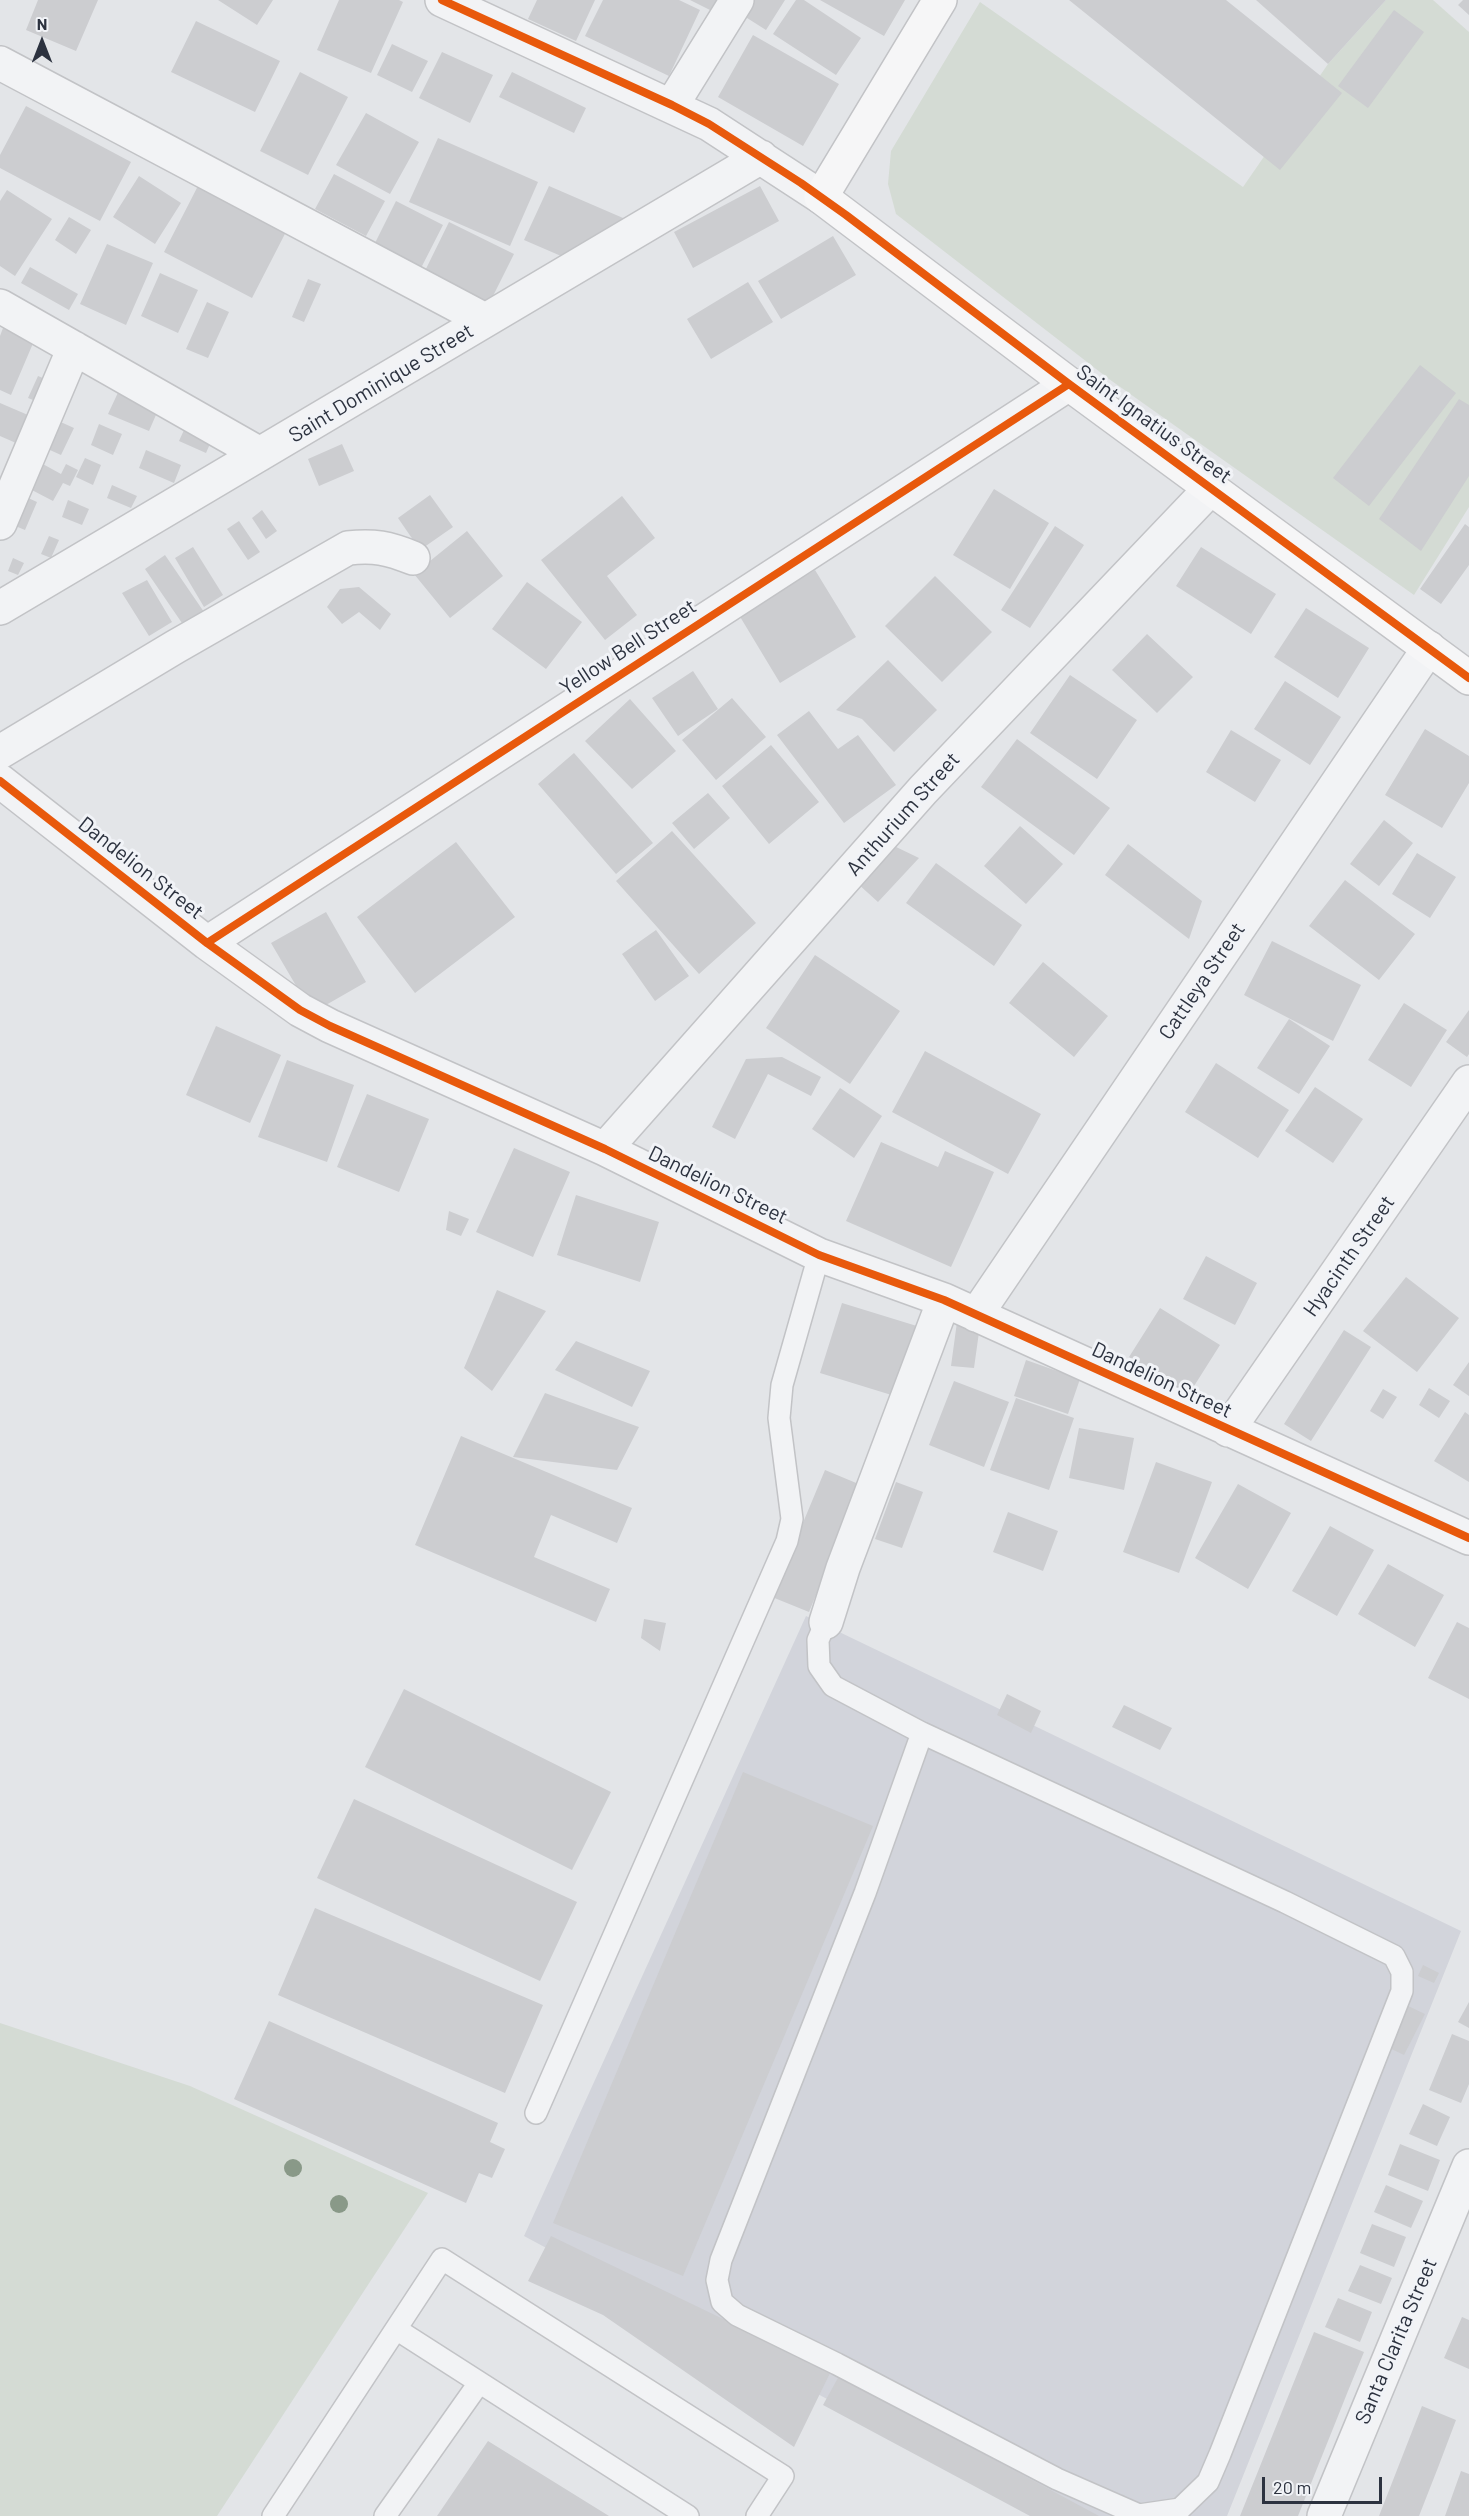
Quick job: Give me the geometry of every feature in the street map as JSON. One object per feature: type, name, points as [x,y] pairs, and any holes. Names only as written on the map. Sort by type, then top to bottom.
[{"type":"street","points":[[442,0],[709,124],[821,197],[940,0]]},
{"type":"street","points":[[672,105],[737,0]]},
{"type":"street","points":[[0,63],[485,320]]},
{"type":"street","name":"Saint Dominique Street","points":[[0,608],[761,156]]},
{"type":"street","name":"Saint Ignatius Street","points":[[821,197],[1069,384],[1469,678]]},
{"type":"street","points":[[0,306],[260,453]]},
{"type":"street","points":[[0,523],[74,348]]},
{"type":"street","name":"Yellow Bell Street","points":[[207,943],[1069,384]]},
{"type":"street","name":"Anthurium Street","points":[[604,1149],[922,790],[1211,489]]},
{"type":"street","points":[[0,752],[348,548],[372,545],[394,550],[413,558]]},
{"type":"street","name":"Cattleya Street","points":[[976,1315],[1428,648]]},
{"type":"street","name":"Dandelion Street","points":[[0,781],[207,943],[300,1010],[330,1026],[604,1149],[819,1255],[944,1300],[1469,1538]]},
{"type":"street","name":"Hyacinth Street","points":[[1228,1430],[1469,1082]]},
{"type":"street","points":[[826,1622],[843,1568],[944,1300]]},
{"type":"street","name":"Santa Clarita Street","points":[[1324,2516],[1469,2166]]},
{"type":"lane","points":[[536,2113],[787,1540],[792,1519],[779,1418],[782,1385],[819,1255]]},
{"type":"lane","points":[[826,1622],[818,1640],[819,1666],[832,1686],[922,1733],[1082,1806],[1394,1956],[1402,1972],[1402,1991],[1220,2454],[1208,2482],[1180,2509],[1139,2515],[1057,2479],[837,2364],[737,2315],[722,2302],[717,2280],[721,2260],[865,1893],[922,1733]]},
{"type":"lane","points":[[273,2516],[442,2259],[783,2476],[757,2516]]},
{"type":"lane","points":[[396,2329],[688,2516]]},
{"type":"lane","points":[[385,2516],[479,2383]]},
{"type":"shaded area","points":[[1386,0],[1433,0],[1469,32],[1469,507],[1414,595],[1109,379],[896,214],[888,184],[891,151],[980,2],[1243,187],[1328,64]]},
{"type":"shaded area","points":[[806,1616],[1461,1931],[1227,2516],[1040,2516],[524,2236]]},
{"type":"shaded area","points":[[0,2023],[190,2086],[428,2193],[217,2516],[0,2516]]},
{"type":"building","points":[[38,0],[98,0],[76,51],[26,30]]},
{"type":"building","points":[[218,0],[273,0],[257,25]]},
{"type":"building","points":[[339,0],[399,0],[403,2],[371,73],[317,50]]},
{"type":"building","points":[[537,0],[595,0],[576,41],[528,19]]},
{"type":"building","points":[[603,0],[679,0],[700,10],[669,76],[585,36]]},
{"type":"building","points":[[690,0],[723,0],[716,13]]},
{"type":"building","points":[[743,0],[785,0],[766,30],[736,11]]},
{"type":"building","points":[[796,0],[804,0],[861,38],[836,75],[773,34]]},
{"type":"building","points":[[820,0],[905,0],[884,36]]},
{"type":"building","points":[[1069,0],[1226,0],[1342,93],[1280,170]]},
{"type":"building","points":[[1256,0],[1386,0],[1328,64]]},
{"type":"building","points":[[1463,0],[1469,0],[1469,15],[1458,5]]},
{"type":"building","points":[[1394,10],[1424,32],[1368,108],[1338,86]]},
{"type":"building","points":[[196,21],[280,61],[255,112],[171,72]]},
{"type":"building","points":[[753,35],[839,84],[803,146],[718,97]]},
{"type":"building","points":[[392,44],[428,61],[412,92],[377,75]]},
{"type":"building","points":[[442,52],[493,75],[470,123],[419,98]]},
{"type":"building","points":[[300,72],[348,97],[308,175],[260,151]]},
{"type":"building","points":[[512,72],[586,108],[574,133],[499,97]]},
{"type":"building","points":[[26,106],[131,162],[100,221],[0,168],[0,155]]},
{"type":"building","points":[[366,113],[419,142],[390,194],[336,165]]},
{"type":"building","points":[[438,138],[538,182],[510,246],[409,202]]},
{"type":"building","points":[[334,174],[385,201],[366,236],[315,209]]},
{"type":"building","points":[[139,176],[181,203],[155,244],[113,217]]},
{"type":"building","points":[[200,182],[289,226],[252,298],[164,252]]},
{"type":"building","points":[[549,186],[630,221],[568,259],[524,240]]},
{"type":"building","points":[[760,186],[779,221],[693,268],[674,232]]},
{"type":"building","points":[[7,190],[52,219],[15,276],[0,266],[0,201]]},
{"type":"building","points":[[396,201],[443,225],[421,268],[374,245]]},
{"type":"building","points":[[69,217],[91,230],[76,254],[55,240]]},
{"type":"building","points":[[449,222],[514,254],[486,310],[421,279]]},
{"type":"building","points":[[833,236],[856,275],[781,319],[758,281]]},
{"type":"building","points":[[107,244],[153,263],[126,325],[80,304]]},
{"type":"building","points":[[30,267],[78,294],[69,310],[21,283]]},
{"type":"building","points":[[160,273],[198,290],[178,333],[141,316]]},
{"type":"building","points":[[308,279],[321,284],[304,322],[292,317]]},
{"type":"building","points":[[748,282],[773,322],[711,359],[687,319]]},
{"type":"building","points":[[207,302],[229,312],[208,358],[186,349]]},
{"type":"building","points":[[3,328],[34,341],[11,395],[0,390],[0,336]]},
{"type":"building","points":[[1420,365],[1456,393],[1369,506],[1333,478]]},
{"type":"building","points":[[38,376],[50,381],[41,403],[28,398]]},
{"type":"building","points":[[122,384],[162,401],[149,431],[108,414]]},
{"type":"building","points":[[1459,399],[1469,405],[1469,476],[1421,551],[1379,519]]},
{"type":"building","points":[[0,403],[28,415],[16,443],[0,436]]},
{"type":"building","points":[[54,419],[74,428],[61,455],[41,446]]},
{"type":"building","points":[[189,419],[216,430],[206,453],[179,441]]},
{"type":"building","points":[[99,424],[122,434],[113,455],[91,445]]},
{"type":"building","points":[[342,444],[354,471],[319,486],[308,459]]},
{"type":"building","points":[[146,450],[181,465],[174,483],[139,468]]},
{"type":"building","points":[[85,458],[101,465],[93,485],[76,477]]},
{"type":"building","points":[[41,463],[61,474],[66,464],[78,470],[70,486],[63,483],[53,501],[28,488]]},
{"type":"building","points":[[112,485],[137,496],[131,508],[107,498]]},
{"type":"building","points":[[994,489],[1049,523],[1010,589],[953,555]]},
{"type":"building","points":[[430,495],[453,527],[420,550],[398,518]]},
{"type":"building","points":[[622,496],[655,538],[607,576],[637,615],[605,640],[541,560]]},
{"type":"building","points":[[26,497],[37,502],[25,530],[13,525]]},
{"type":"building","points":[[68,500],[89,509],[82,525],[62,517]]},
{"type":"building","points":[[262,510],[277,531],[266,539],[252,518]]},
{"type":"building","points":[[239,521],[260,552],[248,560],[227,529]]},
{"type":"building","points":[[1465,524],[1469,527],[1469,565],[1441,604],[1420,589]]},
{"type":"building","points":[[1055,526],[1084,545],[1030,628],[1001,610]]},
{"type":"building","points":[[467,531],[503,576],[450,618],[414,574]]},
{"type":"building","points":[[49,536],[59,540],[51,558],[41,554]]},
{"type":"building","points":[[193,547],[223,595],[204,607],[175,558]]},
{"type":"building","points":[[1201,547],[1276,594],[1251,634],[1176,586]]},
{"type":"building","points":[[165,555],[204,612],[184,626],[145,569]]},
{"type":"building","points":[[13,558],[24,563],[18,575],[8,571]]},
{"type":"building","points":[[815,570],[856,637],[780,683],[739,615]]},
{"type":"building","points":[[935,576],[992,632],[942,682],[885,626]]},
{"type":"building","points":[[147,580],[172,622],[149,636],[122,593]]},
{"type":"building","points":[[527,582],[582,622],[546,669],[492,629]]},
{"type":"building","points":[[359,587],[391,614],[380,630],[359,612],[342,624],[327,607],[340,589]]},
{"type":"building","points":[[1306,608],[1369,648],[1338,698],[1274,657]]},
{"type":"building","points":[[1147,634],[1193,677],[1157,713],[1112,670]]},
{"type":"building","points":[[888,660],[937,710],[894,752],[862,719],[836,710]]},
{"type":"building","points":[[693,671],[718,709],[678,736],[652,698]]},
{"type":"building","points":[[1070,675],[1137,720],[1097,779],[1030,733]]},
{"type":"building","points":[[1285,681],[1341,717],[1310,765],[1254,729]]},
{"type":"building","points":[[732,698],[766,737],[716,780],[682,740]]},
{"type":"building","points":[[630,699],[676,751],[632,789],[585,741]]},
{"type":"building","points":[[809,711],[838,749],[858,735],[896,785],[844,823],[777,735]]},
{"type":"building","points":[[1425,729],[1469,756],[1469,783],[1442,828],[1385,795]]},
{"type":"building","points":[[1231,730],[1281,760],[1255,802],[1206,772]]},
{"type":"building","points":[[1017,739],[1110,808],[1074,855],[981,787]]},
{"type":"building","points":[[771,745],[819,802],[769,844],[722,786]]},
{"type":"building","points":[[574,753],[653,843],[616,874],[538,784]]},
{"type":"building","points":[[708,793],[730,818],[694,849],[672,823]]},
{"type":"building","points":[[1384,820],[1413,843],[1379,886],[1350,864]]},
{"type":"building","points":[[1020,826],[1063,864],[1026,904],[984,866]]},
{"type":"building","points":[[672,831],[756,923],[699,974],[616,881]]},
{"type":"building","points":[[456,842],[515,917],[415,993],[357,917]]},
{"type":"building","points":[[1128,844],[1202,901],[1189,939],[1105,875]]},
{"type":"building","points":[[892,845],[919,858],[878,902],[857,883]]},
{"type":"building","points":[[1417,853],[1456,877],[1430,918],[1392,894]]},
{"type":"building","points":[[936,863],[1022,925],[994,966],[906,903]]},
{"type":"building","points":[[1345,880],[1415,934],[1379,980],[1309,926]]},
{"type":"building","points":[[326,912],[366,982],[312,1013],[271,943]]},
{"type":"building","points":[[656,930],[689,976],[655,1001],[622,954]]},
{"type":"building","points":[[1272,941],[1361,985],[1333,1041],[1244,995]]},
{"type":"building","points":[[815,955],[900,1011],[850,1084],[766,1028]]},
{"type":"building","points":[[1043,962],[1108,1016],[1074,1057],[1009,1003]]},
{"type":"building","points":[[1404,1003],[1447,1030],[1411,1087],[1368,1060]]},
{"type":"building","points":[[1469,1010],[1469,1054],[1467,1057],[1446,1042]]},
{"type":"building","points":[[1289,1019],[1330,1046],[1299,1094],[1257,1068]]},
{"type":"building","points":[[216,1026],[281,1055],[250,1123],[186,1095]]},
{"type":"building","points":[[925,1051],[1041,1114],[1008,1174],[892,1112]]},
{"type":"building","points":[[782,1057],[821,1077],[811,1096],[768,1074],[735,1139],[712,1127],[746,1059]]},
{"type":"building","points":[[287,1060],[354,1085],[327,1162],[258,1137]]},
{"type":"building","points":[[1216,1063],[1289,1110],[1258,1158],[1185,1112]]},
{"type":"building","points":[[1315,1087],[1363,1119],[1333,1163],[1285,1131]]},
{"type":"building","points":[[840,1088],[882,1116],[854,1158],[812,1129]]},
{"type":"building","points":[[367,1094],[429,1119],[399,1192],[337,1167]]},
{"type":"building","points":[[881,1142],[938,1167],[945,1151],[994,1172],[951,1267],[846,1221]]},
{"type":"building","points":[[514,1148],[570,1172],[533,1257],[476,1232]]},
{"type":"building","points":[[576,1195],[659,1222],[640,1282],[557,1255]]},
{"type":"building","points":[[449,1211],[469,1219],[461,1236],[446,1230]]},
{"type":"building","points":[[1206,1256],[1257,1283],[1235,1325],[1183,1299]]},
{"type":"building","points":[[1406,1277],[1459,1318],[1417,1372],[1363,1331]]},
{"type":"building","points":[[497,1290],[546,1311],[492,1391],[464,1368]]},
{"type":"building","points":[[842,1303],[920,1327],[898,1397],[820,1373]]},
{"type":"building","points":[[1160,1308],[1220,1345],[1189,1394],[1129,1357]]},
{"type":"building","points":[[957,1322],[980,1325],[974,1368],[951,1366]]},
{"type":"building","points":[[1344,1330],[1371,1347],[1311,1441],[1284,1424]]},
{"type":"building","points":[[576,1341],[650,1371],[632,1407],[555,1370]]},
{"type":"building","points":[[1026,1360],[1080,1379],[1068,1414],[1014,1396]]},
{"type":"building","points":[[1469,1362],[1469,1396],[1453,1385]]},
{"type":"building","points":[[954,1381],[1009,1402],[984,1467],[929,1445]]},
{"type":"building","points":[[1429,1388],[1450,1401],[1439,1418],[1419,1405]]},
{"type":"building","points":[[1383,1389],[1397,1397],[1383,1419],[1370,1411]]},
{"type":"building","points":[[545,1393],[639,1427],[617,1470],[513,1457]]},
{"type":"building","points":[[1016,1398],[1074,1418],[1049,1490],[990,1470]]},
{"type":"building","points":[[1465,1412],[1469,1415],[1469,1482],[1434,1461]]},
{"type":"building","points":[[1079,1428],[1134,1438],[1124,1490],[1069,1478]]},
{"type":"building","points":[[461,1436],[632,1508],[617,1543],[551,1515],[534,1557],[610,1589],[596,1622],[415,1545]]},
{"type":"building","points":[[1156,1462],[1212,1482],[1179,1573],[1123,1552]]},
{"type":"building","points":[[825,1470],[861,1485],[809,1612],[772,1597]]},
{"type":"building","points":[[896,1482],[923,1492],[902,1548],[875,1539]]},
{"type":"building","points":[[1238,1484],[1291,1513],[1248,1589],[1195,1558]]},
{"type":"building","points":[[1008,1512],[1058,1531],[1043,1571],[993,1552]]},
{"type":"building","points":[[1330,1526],[1374,1550],[1337,1616],[1292,1591]]},
{"type":"building","points":[[1388,1564],[1444,1595],[1415,1647],[1358,1614]]},
{"type":"building","points":[[644,1619],[666,1623],[660,1651],[641,1638]]},
{"type":"building","points":[[1457,1622],[1469,1628],[1469,1699],[1428,1678]]},
{"type":"building","points":[[404,1689],[611,1792],[572,1870],[365,1767]]},
{"type":"building","points":[[1007,1694],[1041,1711],[1031,1733],[997,1715]]},
{"type":"building","points":[[1124,1705],[1172,1728],[1160,1750],[1112,1727]]},
{"type":"building","points":[[743,1772],[873,1826],[683,2276],[553,2223]]},
{"type":"building","points":[[354,1799],[577,1902],[540,1981],[317,1878]]},
{"type":"building","points":[[315,1908],[543,2005],[505,2093],[278,1995]]},
{"type":"building","points":[[1423,1965],[1439,1973],[1434,1983],[1418,1976]]},
{"type":"building","points":[[1469,2002],[1469,2028],[1458,2022]]},
{"type":"building","points":[[1404,2004],[1425,2014],[1404,2055],[1383,2045]]},
{"type":"building","points":[[269,2021],[498,2123],[490,2142],[505,2149],[492,2178],[479,2173],[466,2203],[234,2099]]},
{"type":"building","points":[[1452,2034],[1469,2041],[1469,2084],[1461,2103],[1429,2090]]},
{"type":"building","points":[[1423,2104],[1450,2117],[1437,2146],[1409,2134]]},
{"type":"building","points":[[1400,2144],[1440,2160],[1428,2191],[1388,2175]]},
{"type":"building","points":[[1386,2185],[1423,2201],[1411,2228],[1374,2212]]},
{"type":"building","points":[[1372,2224],[1406,2237],[1394,2267],[1360,2253]]},
{"type":"building","points":[[551,2236],[831,2371],[794,2447],[603,2315],[528,2281]]},
{"type":"building","points":[[1360,2265],[1392,2278],[1381,2304],[1348,2291]]},
{"type":"building","points":[[1338,2298],[1372,2312],[1360,2342],[1325,2327]]},
{"type":"building","points":[[1462,2317],[1469,2320],[1469,2369],[1444,2358]]},
{"type":"building","points":[[1314,2332],[1364,2352],[1298,2516],[1240,2516]]},
{"type":"building","points":[[839,2376],[1099,2516],[1030,2516],[823,2405]]},
{"type":"building","points":[[1422,2406],[1456,2420],[1439,2465],[1419,2516],[1379,2516]]},
{"type":"building","points":[[488,2441],[609,2516],[437,2516]]},
{"type":"building","points":[[1461,2471],[1469,2474],[1469,2516],[1445,2516]]},
{"type":"cycle path","points":[[442,0],[672,105],[709,124],[801,183],[1069,384],[1469,678]]},
{"type":"cycle path","points":[[207,943],[1069,384]]},
{"type":"cycle path","points":[[0,781],[207,943],[300,1010],[330,1026],[605,1149],[819,1255],[944,1300],[1469,1538]]}]
